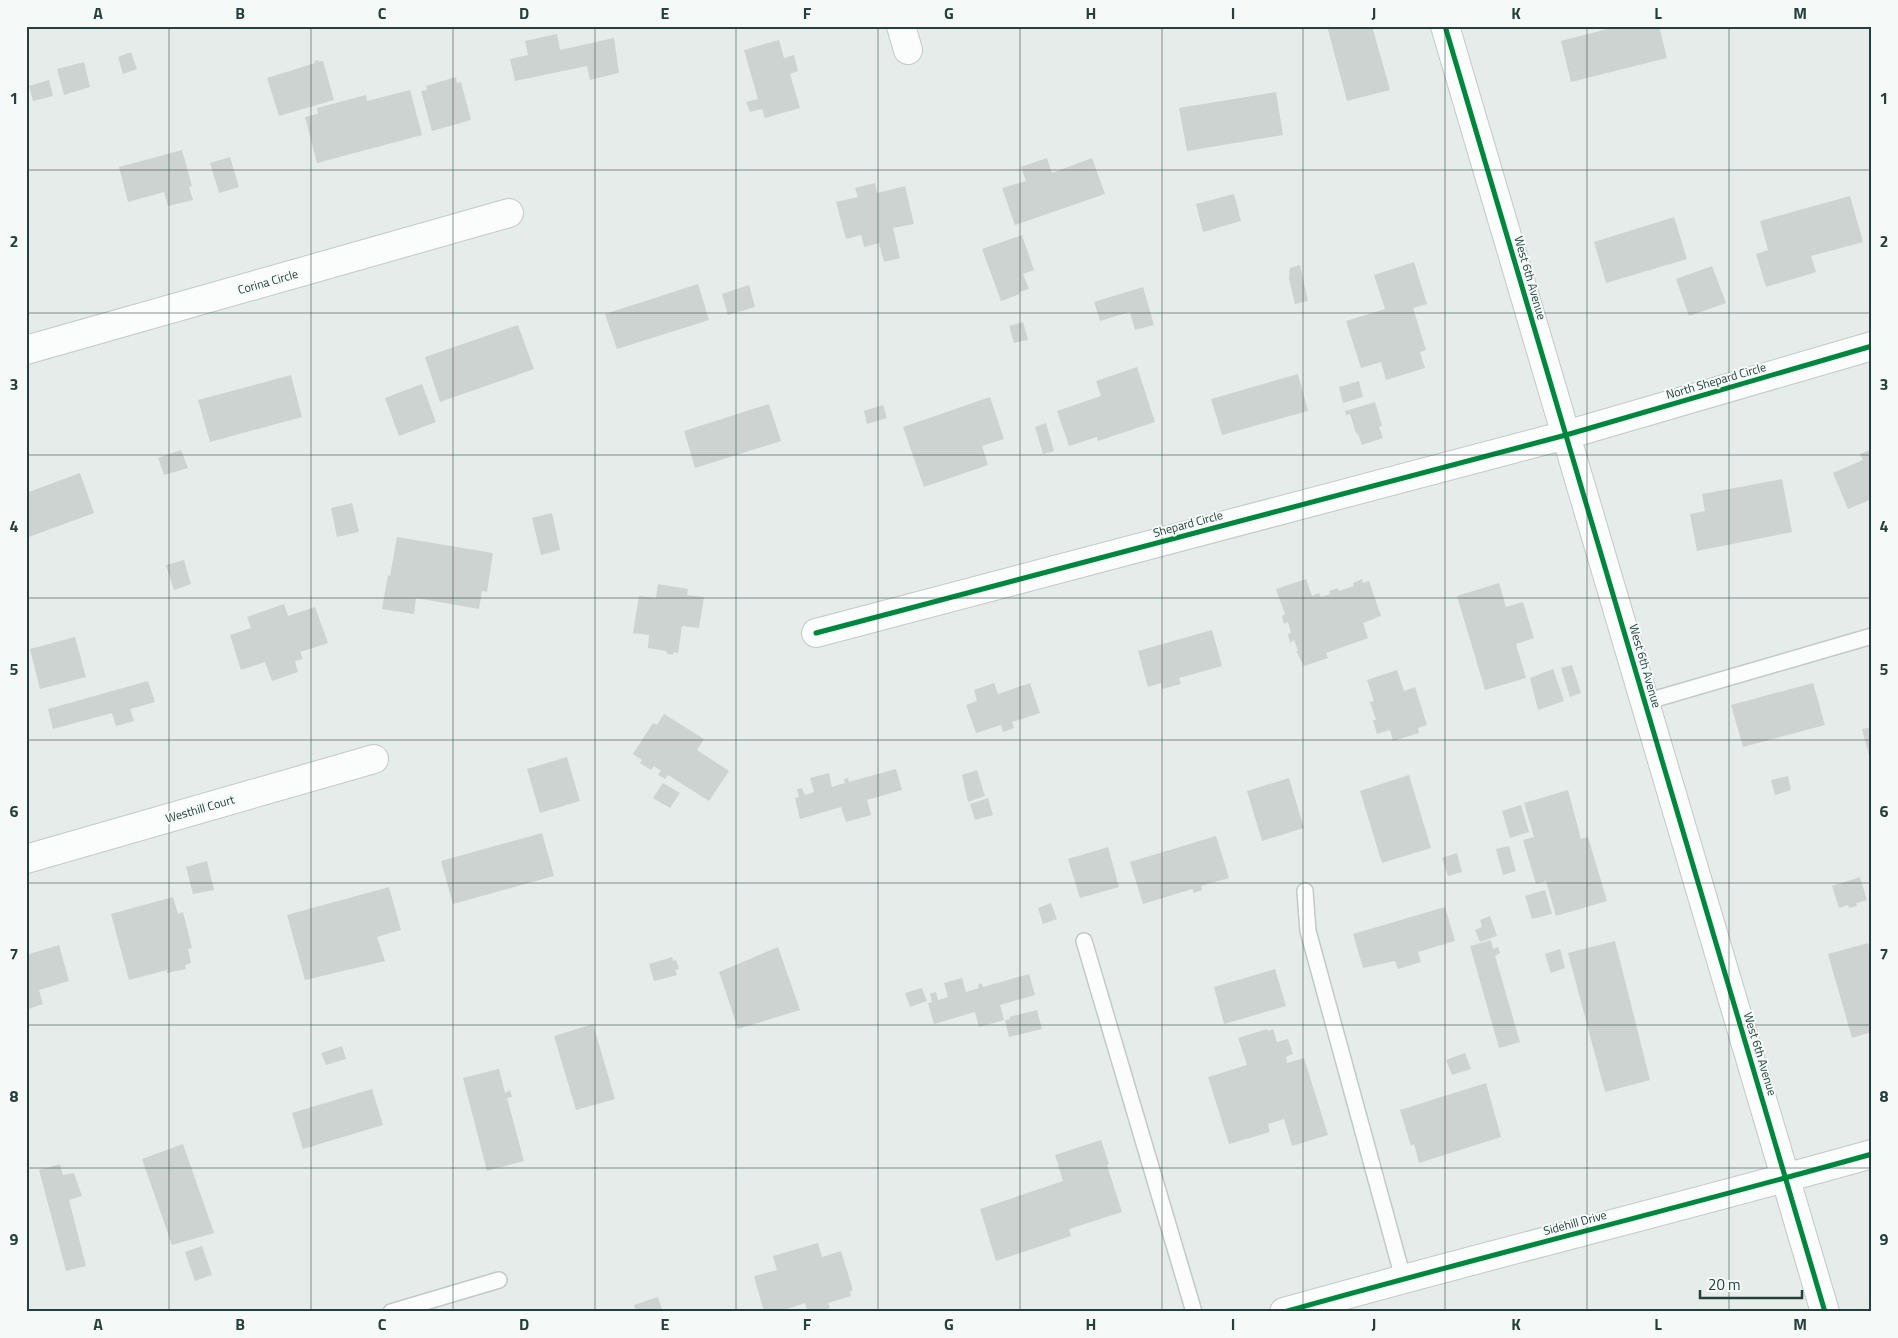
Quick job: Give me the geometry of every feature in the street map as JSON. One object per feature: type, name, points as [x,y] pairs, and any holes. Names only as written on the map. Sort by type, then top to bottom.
[{"type":"street","name":"West 6th Avenue","points":[[1445,26],[1825,1312]]},
{"type":"street","name":"Corina Circle","points":[[26,350],[509,213]]},
{"type":"street","name":"North Shepard Circle","points":[[1566,435],[1872,346]]},
{"type":"street","name":"Shepard Circle","points":[[816,633],[1566,435]]},
{"type":"street","name":"Westhill Court","points":[[26,859],[374,759]]},
{"type":"street","name":"Sidehill Drive","points":[[1284,1312],[1403,1278],[1872,1154]]},
{"type":"lane","points":[[1645,702],[1872,636]]},
{"type":"lane","points":[[1305,891],[1308,931],[1403,1278]]},
{"type":"lane","points":[[1084,941],[1194,1312]]},
{"type":"lane","points":[[391,1312],[500,1280]]},
{"type":"building","points":[[1327,26],[1372,26],[1390,90],[1347,101]]},
{"type":"building","points":[[1619,26],[1659,26],[1667,58],[1571,82],[1561,41]]},
{"type":"building","points":[[557,34],[560,50],[614,38],[619,73],[590,80],[587,66],[515,81],[510,59],[528,55],[525,41]]},
{"type":"building","points":[[779,40],[784,58],[794,55],[798,71],[790,74],[800,108],[765,118],[762,109],[750,112],[746,102],[758,99],[744,50]]},
{"type":"building","points":[[131,52],[137,69],[123,74],[118,57]]},
{"type":"building","points":[[319,60],[319,62],[323,61],[334,100],[279,116],[267,78],[315,63],[314,61]]},
{"type":"building","points":[[84,62],[90,87],[64,95],[57,69]]},
{"type":"building","points":[[456,77],[457,83],[461,82],[471,120],[432,131],[421,91],[427,90],[426,86]]},
{"type":"building","points":[[49,80],[53,96],[33,101],[29,86]]},
{"type":"building","points":[[410,90],[422,135],[317,163],[305,117],[318,114],[317,108],[366,95],[367,101]]},
{"type":"building","points":[[1276,92],[1283,135],[1187,151],[1179,108]]},
{"type":"building","points":[[182,150],[192,186],[189,187],[193,200],[168,206],[164,192],[128,202],[119,167]]},
{"type":"building","points":[[230,157],[239,187],[219,193],[210,163]]},
{"type":"building","points":[[1047,158],[1052,173],[1092,158],[1105,194],[1015,225],[1002,188],[1026,181],[1021,167]]},
{"type":"building","points":[[875,183],[877,193],[905,186],[914,224],[893,228],[900,258],[884,262],[879,243],[864,247],[861,235],[846,239],[836,202],[858,197],[855,188]]},
{"type":"building","points":[[1234,194],[1241,221],[1203,232],[1196,204]]},
{"type":"building","points":[[1850,196],[1863,242],[1811,256],[1816,272],[1766,287],[1756,254],[1768,250],[1760,221]]},
{"type":"building","points":[[1674,217],[1687,259],[1606,283],[1594,242]]},
{"type":"building","points":[[1022,235],[1034,270],[1023,274],[1029,289],[1001,301],[982,249]]},
{"type":"building","points":[[1414,262],[1427,304],[1413,308],[1426,350],[1420,352],[1425,368],[1386,380],[1381,362],[1361,368],[1346,321],[1385,309],[1374,275]]},
{"type":"building","points":[[1300,265],[1308,301],[1295,304],[1289,279],[1290,268]]},
{"type":"building","points":[[1712,266],[1726,303],[1689,316],[1676,279]]},
{"type":"building","points":[[698,284],[709,320],[617,349],[605,314]]},
{"type":"building","points":[[749,285],[755,307],[728,315],[722,294]]},
{"type":"building","points":[[1143,287],[1154,325],[1135,330],[1130,312],[1100,321],[1094,302]]},
{"type":"building","points":[[1023,322],[1028,340],[1014,343],[1009,326]]},
{"type":"building","points":[[518,325],[534,369],[440,402],[425,357]]},
{"type":"building","points":[[1137,367],[1155,422],[1098,441],[1097,437],[1069,446],[1057,411],[1101,396],[1096,381]]},
{"type":"building","points":[[1298,374],[1308,411],[1222,435],[1211,399]]},
{"type":"building","points":[[291,375],[302,417],[210,442],[198,400]]},
{"type":"building","points":[[1359,381],[1363,397],[1343,403],[1339,387]]},
{"type":"building","points":[[422,384],[436,422],[399,436],[385,398]]},
{"type":"building","points":[[990,397],[1004,439],[982,446],[988,465],[924,487],[903,427]]},
{"type":"building","points":[[1375,402],[1382,426],[1379,427],[1383,438],[1362,445],[1350,414],[1346,415],[1345,411]]},
{"type":"building","points":[[769,404],[781,441],[695,468],[684,431]]},
{"type":"building","points":[[883,405],[887,418],[867,424],[864,411]]},
{"type":"building","points":[[1046,423],[1054,451],[1043,454],[1035,427]]},
{"type":"building","points":[[1872,449],[1872,499],[1848,509],[1833,473],[1863,460],[1860,454]]},
{"type":"building","points":[[181,450],[188,468],[164,475],[158,458]]},
{"type":"building","points":[[80,473],[94,513],[26,538],[26,493]]},
{"type":"building","points":[[1782,479],[1792,532],[1697,551],[1690,514],[1705,511],[1702,494]]},
{"type":"building","points":[[352,503],[359,532],[337,537],[331,508]]},
{"type":"building","points":[[552,513],[560,550],[541,555],[532,518]]},
{"type":"building","points":[[397,537],[493,553],[487,592],[482,591],[479,609],[416,598],[414,614],[382,609]]},
{"type":"building","points":[[184,560],[191,584],[174,590],[166,565]]},
{"type":"building","points":[[1306,579],[1312,596],[1319,593],[1321,597],[1330,594],[1329,591],[1338,588],[1339,591],[1354,586],[1353,583],[1362,579],[1363,583],[1369,581],[1381,616],[1363,623],[1368,638],[1326,653],[1328,658],[1304,666],[1296,651],[1298,651],[1294,640],[1290,643],[1288,634],[1291,633],[1288,622],[1284,624],[1282,616],[1285,614],[1276,589]]},
{"type":"building","points":[[1499,583],[1506,607],[1523,602],[1534,638],[1516,644],[1526,678],[1485,690],[1457,596]]},
{"type":"building","points":[[658,584],[688,589],[687,595],[704,597],[699,628],[682,626],[678,653],[673,652],[673,655],[667,654],[666,651],[648,648],[649,635],[633,633],[639,596],[656,598]]},
{"type":"building","points":[[284,604],[288,616],[315,607],[328,643],[300,652],[303,659],[295,661],[298,672],[272,681],[265,662],[241,670],[230,635],[251,628],[247,617]]},
{"type":"building","points":[[1212,630],[1222,666],[1179,678],[1181,684],[1162,689],[1161,683],[1148,687],[1138,651]]},
{"type":"building","points":[[75,637],[86,677],[40,689],[30,649]]},
{"type":"building","points":[[1572,665],[1581,693],[1570,697],[1561,668]]},
{"type":"building","points":[[1553,669],[1564,701],[1538,710],[1530,678]]},
{"type":"building","points":[[1397,670],[1404,691],[1415,687],[1427,725],[1418,728],[1419,733],[1393,741],[1390,730],[1377,734],[1373,720],[1376,720],[1370,702],[1374,701],[1367,680]]},
{"type":"building","points":[[148,681],[155,702],[130,709],[134,721],[116,726],[112,713],[53,729],[48,709]]},
{"type":"building","points":[[994,683],[998,694],[1030,683],[1040,713],[1012,722],[1014,728],[1003,732],[1001,725],[976,733],[966,705],[977,701],[974,690]]},
{"type":"building","points":[[1813,683],[1825,725],[1743,747],[1731,705]]},
{"type":"building","points":[[664,714],[704,739],[697,750],[729,771],[709,801],[668,775],[665,779],[658,775],[661,771],[654,766],[651,770],[640,763],[642,760],[633,754],[653,723],[657,725]]},
{"type":"building","points":[[1872,727],[1872,763],[1871,763],[1862,729]]},
{"type":"building","points":[[567,757],[580,801],[540,813],[527,769]]},
{"type":"building","points":[[896,769],[902,790],[867,800],[871,815],[846,822],[841,807],[800,819],[795,798],[799,797],[797,789],[802,788],[805,795],[814,792],[810,778],[829,773],[832,787],[845,783],[844,779],[848,778],[849,782]]},
{"type":"building","points":[[977,770],[985,796],[968,802],[962,775]]},
{"type":"building","points":[[1409,775],[1431,848],[1382,863],[1360,791]]},
{"type":"building","points":[[1788,776],[1791,790],[1775,795],[1771,780]]},
{"type":"building","points":[[1289,778],[1304,828],[1262,841],[1247,791]]},
{"type":"building","points":[[663,783],[680,793],[670,808],[653,798]]},
{"type":"building","points":[[1568,790],[1581,839],[1588,837],[1607,901],[1556,916],[1546,881],[1536,884],[1523,840],[1534,837],[1524,803]]},
{"type":"building","points":[[988,798],[993,815],[975,820],[970,804]]},
{"type":"building","points":[[1521,805],[1529,832],[1510,838],[1502,811]]},
{"type":"building","points":[[542,833],[554,876],[453,904],[441,861]]},
{"type":"building","points":[[1216,836],[1229,878],[1201,886],[1202,890],[1194,893],[1192,889],[1143,904],[1130,862]]},
{"type":"building","points":[[1509,846],[1516,871],[1503,875],[1496,849]]},
{"type":"building","points":[[1108,847],[1119,887],[1080,898],[1068,859]]},
{"type":"building","points":[[1457,853],[1462,872],[1448,876],[1442,858]]},
{"type":"building","points":[[207,861],[214,890],[193,894],[186,867]]},
{"type":"building","points":[[1860,877],[1867,900],[1856,903],[1857,906],[1849,908],[1848,905],[1839,908],[1832,886]]},
{"type":"building","points":[[389,887],[401,930],[377,937],[385,961],[305,980],[287,915]]},
{"type":"building","points":[[1545,890],[1552,914],[1532,919],[1525,896]]},
{"type":"building","points":[[173,897],[178,914],[183,912],[192,948],[188,949],[191,963],[185,965],[186,969],[167,973],[167,970],[129,980],[111,914]]},
{"type":"building","points":[[1051,903],[1057,919],[1043,924],[1038,908]]},
{"type":"building","points":[[1445,907],[1455,941],[1418,952],[1421,962],[1398,969],[1395,961],[1363,968],[1353,934]]},
{"type":"building","points":[[1490,916],[1497,936],[1480,942],[1475,930],[1482,927],[1480,920]]},
{"type":"building","points":[[1491,940],[1493,949],[1498,947],[1500,953],[1495,956],[1520,1042],[1499,1048],[1470,946]]},
{"type":"building","points":[[1615,941],[1650,1080],[1605,1092],[1568,953]]},
{"type":"building","points":[[1868,943],[1872,955],[1872,1032],[1852,1038],[1828,954]]},
{"type":"building","points":[[59,945],[69,981],[39,990],[43,1004],[26,1010],[26,955]]},
{"type":"building","points":[[778,947],[800,1010],[738,1029],[719,972]]},
{"type":"building","points":[[1560,949],[1565,968],[1551,973],[1545,954]]},
{"type":"building","points":[[672,957],[673,961],[676,960],[679,969],[675,970],[677,975],[654,981],[649,964]]},
{"type":"building","points":[[1275,969],[1286,1006],[1224,1024],[1214,987]]},
{"type":"building","points":[[1029,974],[1035,995],[1000,1005],[1004,1020],[979,1027],[975,1012],[934,1024],[928,1003],[932,1002],[930,994],[936,992],[938,1000],[948,997],[944,983],[962,978],[966,992],[979,988],[978,985],[981,983],[983,987]]},
{"type":"building","points":[[922,988],[927,1001],[910,1007],[905,993]]},
{"type":"building","points":[[1037,1010],[1042,1029],[1009,1037],[1005,1020],[1010,1019],[1009,1017]]},
{"type":"building","points":[[593,1024],[615,1099],[576,1110],[554,1036]]},
{"type":"building","points":[[1267,1029],[1268,1031],[1273,1029],[1277,1042],[1288,1039],[1293,1054],[1286,1057],[1287,1063],[1304,1058],[1328,1135],[1292,1146],[1284,1119],[1268,1124],[1270,1132],[1229,1144],[1208,1077],[1247,1065],[1238,1038]]},
{"type":"building","points":[[342,1046],[346,1059],[326,1065],[321,1053]]},
{"type":"building","points":[[1465,1053],[1471,1069],[1452,1075],[1446,1060]]},
{"type":"building","points":[[499,1069],[505,1093],[510,1090],[512,1097],[507,1098],[524,1161],[487,1171],[463,1078]]},
{"type":"building","points":[[1486,1083],[1501,1137],[1419,1163],[1414,1144],[1411,1146],[1400,1110]]},
{"type":"building","points":[[372,1089],[383,1125],[303,1149],[292,1113]]},
{"type":"building","points":[[1101,1140],[1122,1212],[1069,1229],[1071,1236],[996,1261],[980,1209],[1063,1181],[1055,1155]]},
{"type":"building","points":[[183,1144],[214,1233],[172,1245],[142,1159]]},
{"type":"building","points":[[60,1164],[63,1175],[74,1173],[82,1196],[69,1200],[86,1266],[66,1271],[39,1170]]},
{"type":"building","points":[[818,1243],[822,1257],[841,1251],[853,1290],[850,1292],[851,1296],[828,1303],[830,1308],[818,1312],[808,1312],[805,1303],[778,1312],[764,1312],[754,1276],[777,1270],[773,1256]]},
{"type":"building","points":[[202,1246],[212,1275],[195,1281],[185,1252]]},
{"type":"building","points":[[658,1297],[663,1312],[636,1312],[634,1305]]},
{"type":"cycle path","points":[[1445,26],[1825,1312]]},
{"type":"cycle path","points":[[816,633],[1566,435],[1872,346]]},
{"type":"cycle path","points":[[1284,1312],[1872,1154]]}]
